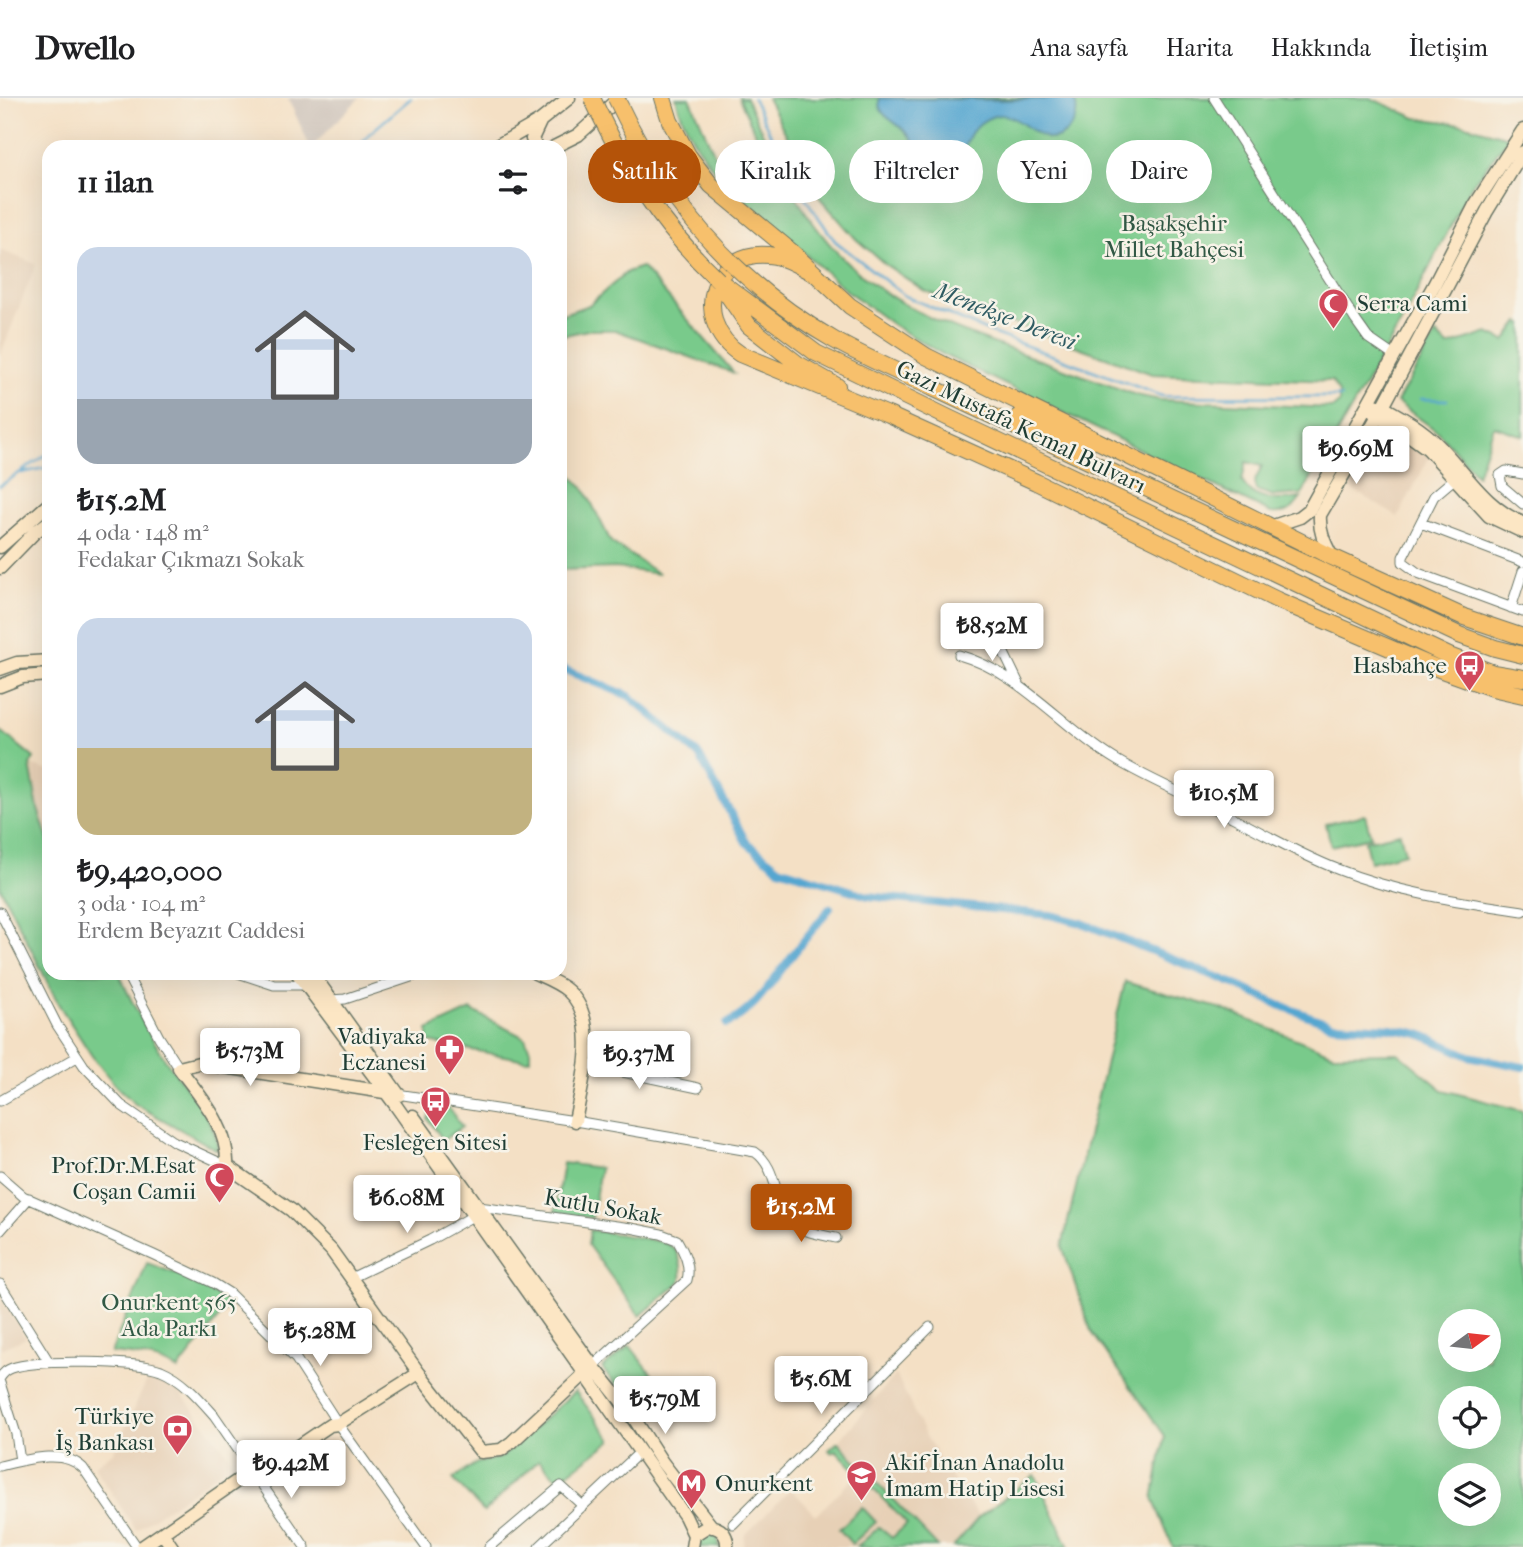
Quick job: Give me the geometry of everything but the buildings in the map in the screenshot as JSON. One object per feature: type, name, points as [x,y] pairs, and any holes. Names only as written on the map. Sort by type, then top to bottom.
[{"type":"highway","name":"Gazi Mustafa Kemal Bulvarı","points":[[592,98],[615,147],[655,211],[687,249],[718,280],[816,353],[1449,656],[1493,673],[1523,678]]},
{"type":"highway","name":"Gazi Mustafa Kemal Bulvarı","points":[[617,98],[632,133],[671,194],[705,237],[780,305],[834,340],[1459,635],[1523,655]]},
{"type":"highway","points":[[663,98],[670,121],[688,155],[711,185],[850,306],[926,356],[1270,527],[1464,617],[1523,637]]},
{"type":"highway","points":[[815,274],[776,257],[763,256],[738,261],[723,271],[718,280],[710,312],[718,334],[728,347],[762,365],[888,415],[1036,482],[1276,600],[1439,669],[1492,688],[1523,695]]},
{"type":"highway","points":[[718,280],[749,326],[798,364],[888,415]]},
{"type":"highway","points":[[935,389],[1019,417],[1270,527]]},
{"type":"highway","points":[[1188,556],[1284,592],[1396,639],[1449,656]]},
{"type":"street","points":[[507,140],[540,121],[569,98]]},
{"type":"street","points":[[567,140],[578,135],[617,98]]},
{"type":"street","points":[[1214,98],[1356,321],[1368,338],[1394,356]]},
{"type":"street","points":[[532,140],[540,121]]},
{"type":"street","points":[[1270,527],[1309,510],[1475,205],[1523,130]]},
{"type":"street","points":[[1332,556],[1322,539],[1320,514],[1380,412],[1487,211],[1523,152]]},
{"type":"street","points":[[1368,404],[1430,438],[1492,504],[1514,519],[1521,503],[1502,486],[1500,475],[1506,471],[1523,474]]},
{"type":"street","points":[[1380,412],[1428,449],[1489,516],[1523,533]]},
{"type":"street","points":[[1454,479],[1434,496],[1403,557],[1405,565],[1418,573],[1523,612]]},
{"type":"street","points":[[0,547],[42,510]]},
{"type":"street","points":[[1420,523],[1523,562]]},
{"type":"street","points":[[0,568],[42,527]]},
{"type":"street","points":[[1511,608],[1523,571]]},
{"type":"street","points":[[999,627],[1002,649],[1021,686]]},
{"type":"street","points":[[959,655],[979,661],[1021,686],[1116,760],[1336,869],[1387,886],[1453,901],[1523,911]]},
{"type":"street","points":[[0,669],[17,663],[42,661]]},
{"type":"street","points":[[0,686],[23,677],[42,676]]},
{"type":"street","points":[[0,912],[57,1025],[77,1057],[121,1105],[173,1141],[226,1166],[291,1210],[331,1250],[353,1278],[419,1373],[481,1452],[501,1450],[512,1442],[589,1370]]},
{"type":"street","points":[[130,980],[159,1038],[207,1104],[222,1135],[227,1152],[226,1166]]},
{"type":"street","points":[[259,980],[274,985],[303,980]]},
{"type":"street","points":[[310,980],[589,1370],[640,1452],[685,1516],[692,1542]]},
{"type":"street","points":[[325,1001],[345,999],[402,980]]},
{"type":"street","points":[[549,980],[571,994],[581,1009],[586,1032],[585,1064],[575,1121]]},
{"type":"street","points":[[0,1101],[77,1057]]},
{"type":"street","points":[[179,1068],[199,1063],[575,1121],[755,1152],[767,1164],[787,1215],[795,1225],[836,1238]]},
{"type":"street","points":[[585,1064],[698,1088]]},
{"type":"street","points":[[0,1176],[12,1188],[29,1198],[213,1283],[229,1293],[296,1359],[338,1424],[426,1547]]},
{"type":"street","points":[[0,1231],[29,1198]]},
{"type":"street","points":[[353,1278],[430,1240],[476,1211]]},
{"type":"street","name":"Kutlu Sokak","points":[[476,1211],[631,1228],[677,1240],[688,1264],[687,1280],[589,1370]]},
{"type":"street","points":[[0,1284],[49,1362]]},
{"type":"street","points":[[727,1545],[733,1524],[930,1327]]},
{"type":"street","points":[[20,1461],[16,1434],[0,1380],[11,1368],[49,1362],[139,1365],[160,1370],[171,1375],[206,1406],[305,1547]]},
{"type":"street","points":[[589,1370],[630,1412],[662,1462],[714,1527],[723,1533],[727,1545]]},
{"type":"street","points":[[0,1466],[54,1458],[76,1461],[139,1547],[163,1534],[253,1470],[268,1467],[330,1425],[338,1424],[419,1373]]},
{"type":"street","points":[[539,1547],[640,1452]]},
{"type":"street","points":[[489,1547],[561,1486],[583,1506]]},
{"type":"street","points":[[692,1542],[702,1528],[733,1524]]},
{"type":"street","points":[[163,1534],[172,1547]]},
{"type":"shaded area","points":[[288,98],[359,98],[319,140],[307,140]]},
{"type":"shaded area","points":[[0,250],[36,264],[0,356]]},
{"type":"shaded area","points":[[1399,433],[1431,454],[1398,517],[1348,487],[1377,438]]},
{"type":"shaded area","points":[[30,765],[42,769],[42,821]]},
{"type":"shaded area","points":[[0,1297],[26,1338],[0,1349]]},
{"type":"shaded area","points":[[151,1372],[175,1386],[234,1462],[136,1530],[94,1466],[114,1451]]},
{"type":"shaded area","points":[[896,1374],[923,1431],[979,1517],[953,1547],[743,1547],[745,1535],[791,1489],[816,1515],[863,1469],[838,1442]]},
{"type":"green space","points":[[676,98],[690,98],[715,155],[715,170],[701,152],[701,140],[693,140]]},
{"type":"green space","name":"Başakşehir Millet Bahçesi","points":[[739,98],[746,98],[766,140],[758,140]]},
{"type":"green space","name":"Başakşehir Millet Bahçesi","points":[[767,98],[1370,98],[1416,118],[1462,124],[1509,137],[1470,188],[1401,323],[1302,494],[1274,496],[1256,490],[1254,483],[1262,466],[1246,462],[1242,481],[1253,493],[1276,500],[1301,498],[1289,511],[1281,513],[1271,513],[946,356],[893,325],[846,290],[748,203],[800,203],[817,228],[850,265],[907,306],[949,326],[1136,395],[1160,400],[1333,408],[1339,403],[1339,393],[1332,381],[1152,374],[925,291],[886,265],[856,239],[824,203],[835,203],[835,140],[789,140]]},
{"type":"green space","points":[[642,267],[734,373],[615,330],[588,330],[567,334],[567,313],[589,305],[627,272]]},
{"type":"green space","points":[[1519,322],[1523,323],[1523,436],[1494,426],[1477,475],[1438,432],[1397,402],[1436,334],[1448,346],[1488,333],[1505,341]]},
{"type":"green space","points":[[567,470],[585,490],[611,542],[659,574],[616,568],[567,570]]},
{"type":"green space","points":[[0,730],[34,758],[30,765],[42,821],[42,971],[0,887]]},
{"type":"green space","points":[[1365,815],[1371,837],[1331,846],[1326,824]]},
{"type":"green space","points":[[1400,833],[1405,853],[1370,862],[1365,841]]},
{"type":"green space","points":[[46,980],[122,980],[157,1046],[206,1115],[217,1140],[217,1150],[135,1104],[116,1086],[92,1056],[59,1005]]},
{"type":"green space","points":[[1125,982],[1222,1009],[1333,1054],[1398,1053],[1443,1090],[1523,1111],[1523,1547],[1173,1547],[1153,1499],[1165,1436],[1091,1331],[1062,1246]]},
{"type":"green space","points":[[471,1010],[525,1038],[530,1059],[428,1042],[428,1030]]},
{"type":"green space","points":[[434,1106],[448,1107],[462,1127],[443,1140],[428,1119]]},
{"type":"green space","points":[[563,1163],[600,1168],[592,1218],[555,1212]]},
{"type":"green space","points":[[590,1230],[644,1238],[669,1245],[678,1256],[681,1281],[640,1316],[588,1245]]},
{"type":"green space","name":"Onurkent 565 Ada Parkı","points":[[147,1263],[193,1280],[229,1304],[178,1370],[154,1359],[111,1353]]},
{"type":"green space","points":[[630,1346],[656,1379],[629,1402],[602,1368]]},
{"type":"green space","points":[[575,1391],[612,1440],[559,1480],[539,1460],[484,1512],[453,1479],[477,1463],[502,1457]]},
{"type":"green space","points":[[838,1442],[938,1547],[857,1547],[879,1527],[892,1538],[907,1524],[836,1450],[832,1453],[829,1450]]},
{"type":"green space","points":[[1035,1475],[1069,1547],[953,1547],[979,1517]]},
{"type":"green space","points":[[862,1507],[876,1522],[852,1544],[839,1529]]},
{"type":"green space","points":[[707,1533],[717,1536],[720,1547],[699,1547],[701,1537]]},
{"type":"water","points":[[880,98],[1074,98],[1076,113],[1070,128],[1060,137],[1051,139],[1004,115],[994,116],[980,123],[968,140],[912,140],[879,106]]},
{"type":"waterway","name":"Menekşe Deresi","points":[[364,140],[411,98]]},
{"type":"waterway","name":"Menekşe Deresi","points":[[753,98],[792,179],[835,241],[905,296],[992,333],[1162,396],[1341,397]]},
{"type":"waterway","name":"Menekşe Deresi","points":[[1421,399],[1447,400]]},
{"type":"waterway","name":"Menekşe Deresi","points":[[0,486],[42,458]]},
{"type":"waterway","points":[[22,473],[42,469]]},
{"type":"waterway","points":[[567,671],[629,696],[699,755],[746,842],[779,868],[868,896],[1050,915],[1082,923],[1333,1025],[1390,1028],[1420,1034],[1469,1056],[1523,1067]]},
{"type":"waterway","points":[[727,1024],[760,998],[830,908]]},
{"type":"place","name":"Serra Cami","points":[[1334,330]]},
{"type":"place","name":"Hasbahçe","points":[[1470,692]]},
{"type":"place","name":"Vadiyaka Eczanesi","points":[[449,1076]]},
{"type":"place","name":"Fesleğen Sitesi","points":[[435,1128]]},
{"type":"place","name":"Prof.Dr.M.Esat Coşan Camii","points":[[219,1205]]},
{"type":"place","name":"Türkiye İş Bankası","points":[[177,1456]]},
{"type":"place","name":"Akif İnan Anadolu İmam Hatip Lisesi","points":[[862,1502]]},
{"type":"place","name":"Onurkent","points":[[692,1510]]}]
